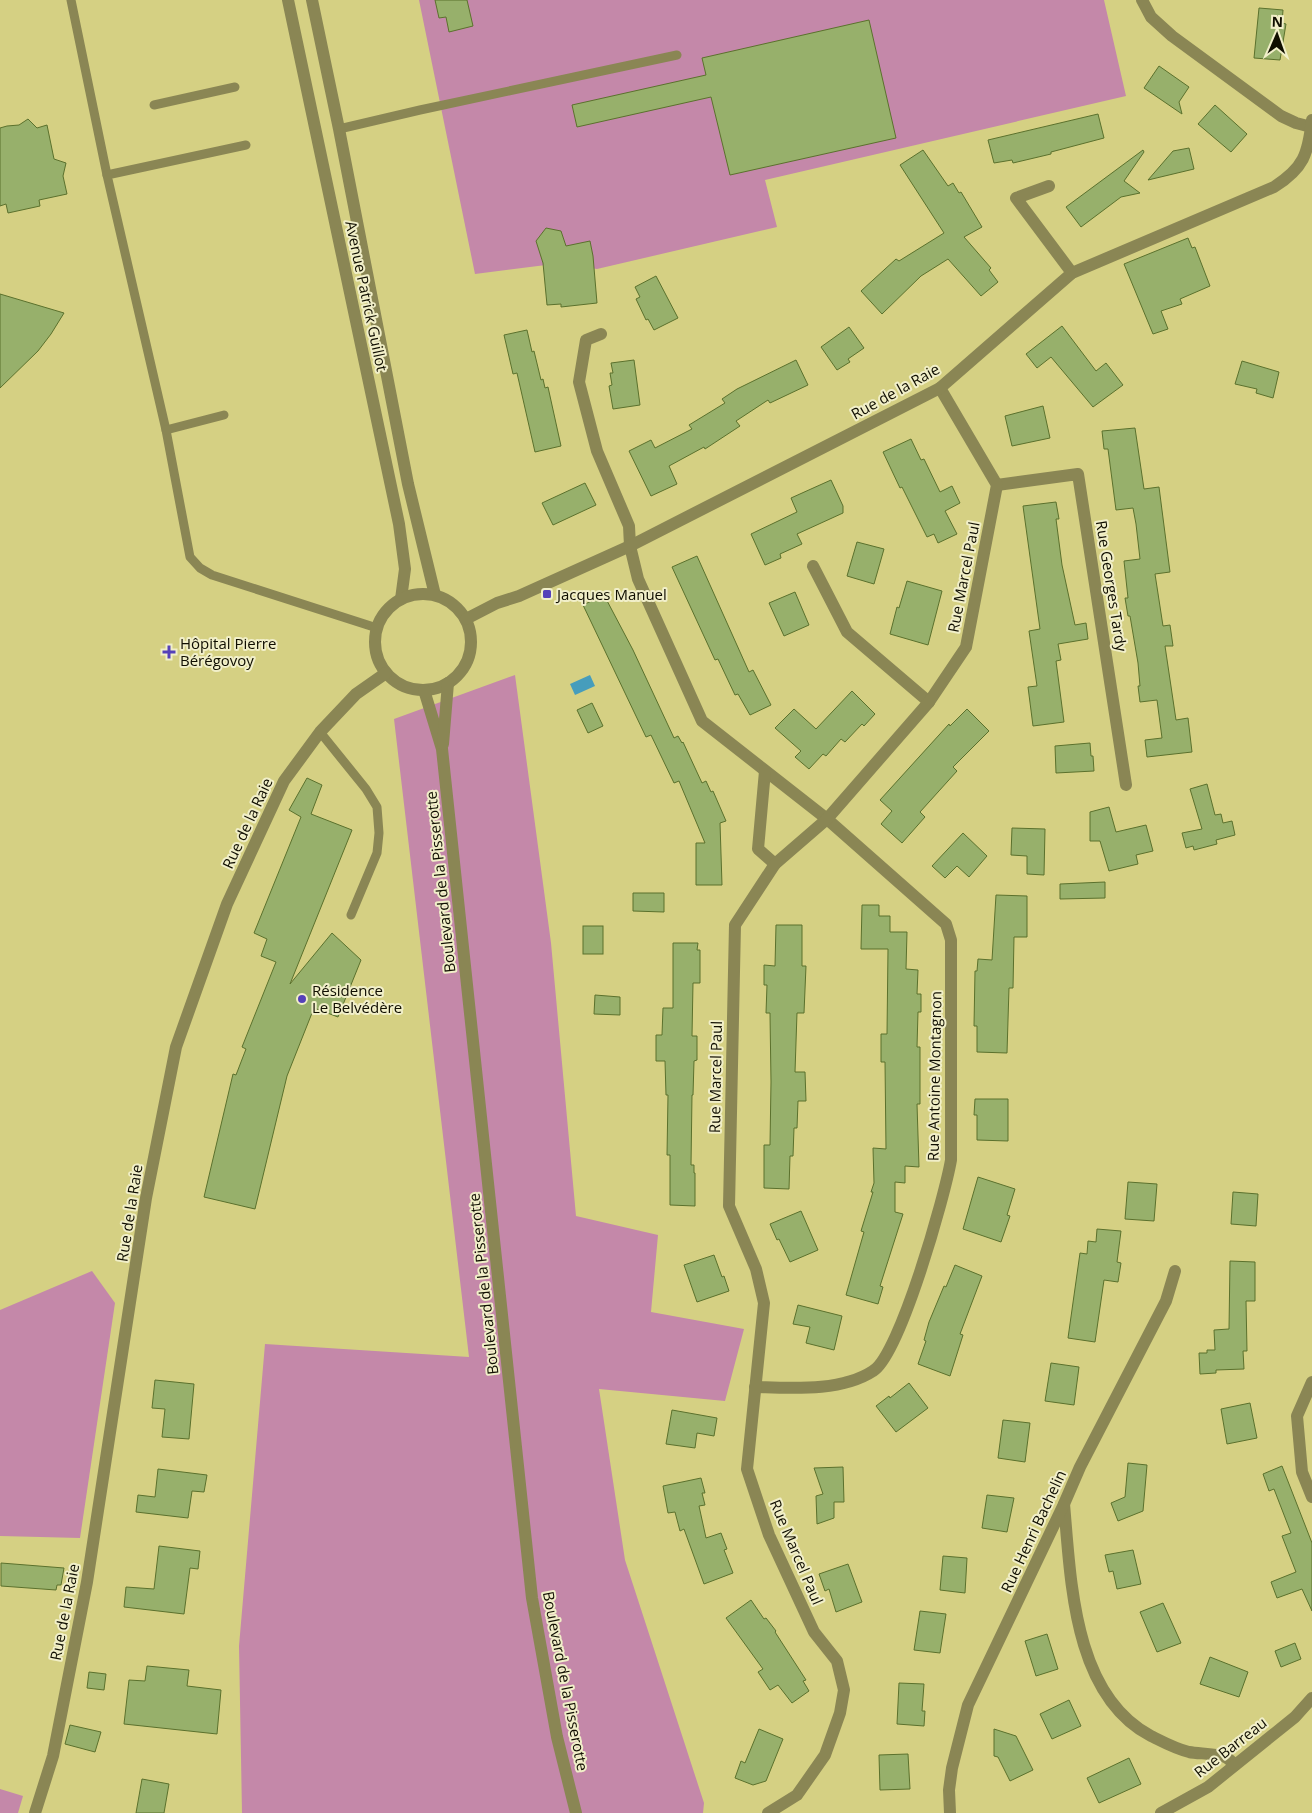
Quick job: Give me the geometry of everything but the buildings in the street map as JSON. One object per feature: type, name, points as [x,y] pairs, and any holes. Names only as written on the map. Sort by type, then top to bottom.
[{"type":"street","name":"Avenue Patrick Guillot","points":[[288,0],[399,524],[405,569],[402,599]]},
{"type":"street","name":"Avenue Patrick Guillot","points":[[312,0],[408,484],[435,595]]},
{"type":"street","points":[[1142,0],[1151,17],[1172,36],[1281,116],[1296,123],[1311,123]]},
{"type":"street","name":"Rue de la Raie","points":[[466,620],[497,603],[519,596],[630,546],[940,388],[1072,272],[1274,187],[1288,177],[1308,156],[1311,123]]},
{"type":"street","points":[[1049,186],[1016,198],[1072,272]]},
{"type":"street","name":"Rue Antoine Montagnon","points":[[601,334],[586,340],[579,382],[597,451],[629,526],[630,546],[638,579],[702,721],[827,819],[946,924],[951,940],[952,1160],[948,1180],[899,1329],[882,1364],[875,1371],[860,1379],[808,1388],[754,1388]]},
{"type":"street","points":[[940,388],[997,485]]},
{"type":"street","name":"Rue Georges Tardy","points":[[997,485],[1078,474],[1126,785]]},
{"type":"street","name":"Rue Marcel Paul","points":[[768,1813],[797,1795],[825,1755],[840,1713],[844,1690],[837,1661],[814,1632],[769,1535],[747,1469],[764,1303],[756,1269],[729,1206],[735,925],[775,864],[827,819],[929,702],[966,648],[997,485]]},
{"type":"street","points":[[813,566],[847,632],[929,702]]},
{"type":"street","points":[[418,594],[435,595],[453,604],[466,620],[471,637],[470,655],[462,671],[448,683],[437,688],[424,690],[403,686],[386,673],[380,663],[376,652],[377,628],[386,611],[402,599],[418,594]]},
{"type":"street","name":"Rue de la Raie","points":[[35,1813],[53,1756],[87,1582],[146,1198],[176,1047],[227,904],[284,781],[320,732],[356,694],[386,673]]},
{"type":"street","name":"Boulevard de la Pisserotte","points":[[442,749],[448,683]]},
{"type":"street","name":"Boulevard de la Pisserotte","points":[[424,690],[442,749],[532,1598],[558,1737],[576,1813]]},
{"type":"street","points":[[765,771],[758,848],[775,864]]},
{"type":"street","name":"Rue Henri Bachelin","points":[[950,1813],[948,1790],[968,1705],[1080,1467],[1166,1301],[1175,1271]]},
{"type":"street","points":[[1311,1382],[1297,1416],[1302,1472],[1312,1497]]},
{"type":"street","points":[[1064,1504],[1072,1587],[1079,1632],[1106,1693],[1119,1713],[1135,1728],[1158,1740],[1184,1751],[1225,1757],[1235,1765]]},
{"type":"street","name":"Rue Barreau","points":[[1161,1813],[1208,1787],[1295,1717],[1312,1698]]},
{"type":"lane","points":[[71,0],[107,175],[166,430],[190,557],[200,568],[212,575],[377,628]]},
{"type":"lane","points":[[339,129],[677,55]]},
{"type":"lane","points":[[154,105],[235,87]]},
{"type":"lane","points":[[107,175],[246,145]]},
{"type":"lane","points":[[166,430],[224,415]]},
{"type":"lane","points":[[320,732],[366,789],[377,807],[379,833],[377,853],[351,915]]},
{"type":"shaded area","points":[[419,0],[1104,0],[1126,96],[765,180],[777,227],[597,269],[562,263],[475,274]]},
{"type":"shaded area","points":[[515,675],[551,943],[576,1216],[658,1235],[651,1312],[744,1329],[725,1401],[599,1389],[625,1560],[704,1803],[703,1813],[242,1813],[239,1646],[265,1344],[469,1357],[394,719]]},
{"type":"shaded area","points":[[92,1271],[115,1303],[80,1538],[0,1536],[0,1310]]},
{"type":"shaded area","points":[[0,1789],[23,1796],[18,1813],[0,1813]]},
{"type":"water","points":[[590,675],[595,686],[575,695],[570,684]]},
{"type":"place","name":"Jacques Manuel","points":[[547,594]]},
{"type":"place","name":"Hôpital Pierre Bérégovoy","points":[[169,652]]},
{"type":"place","name":"Résidence Le Belvédère","points":[[302,999]]}]
